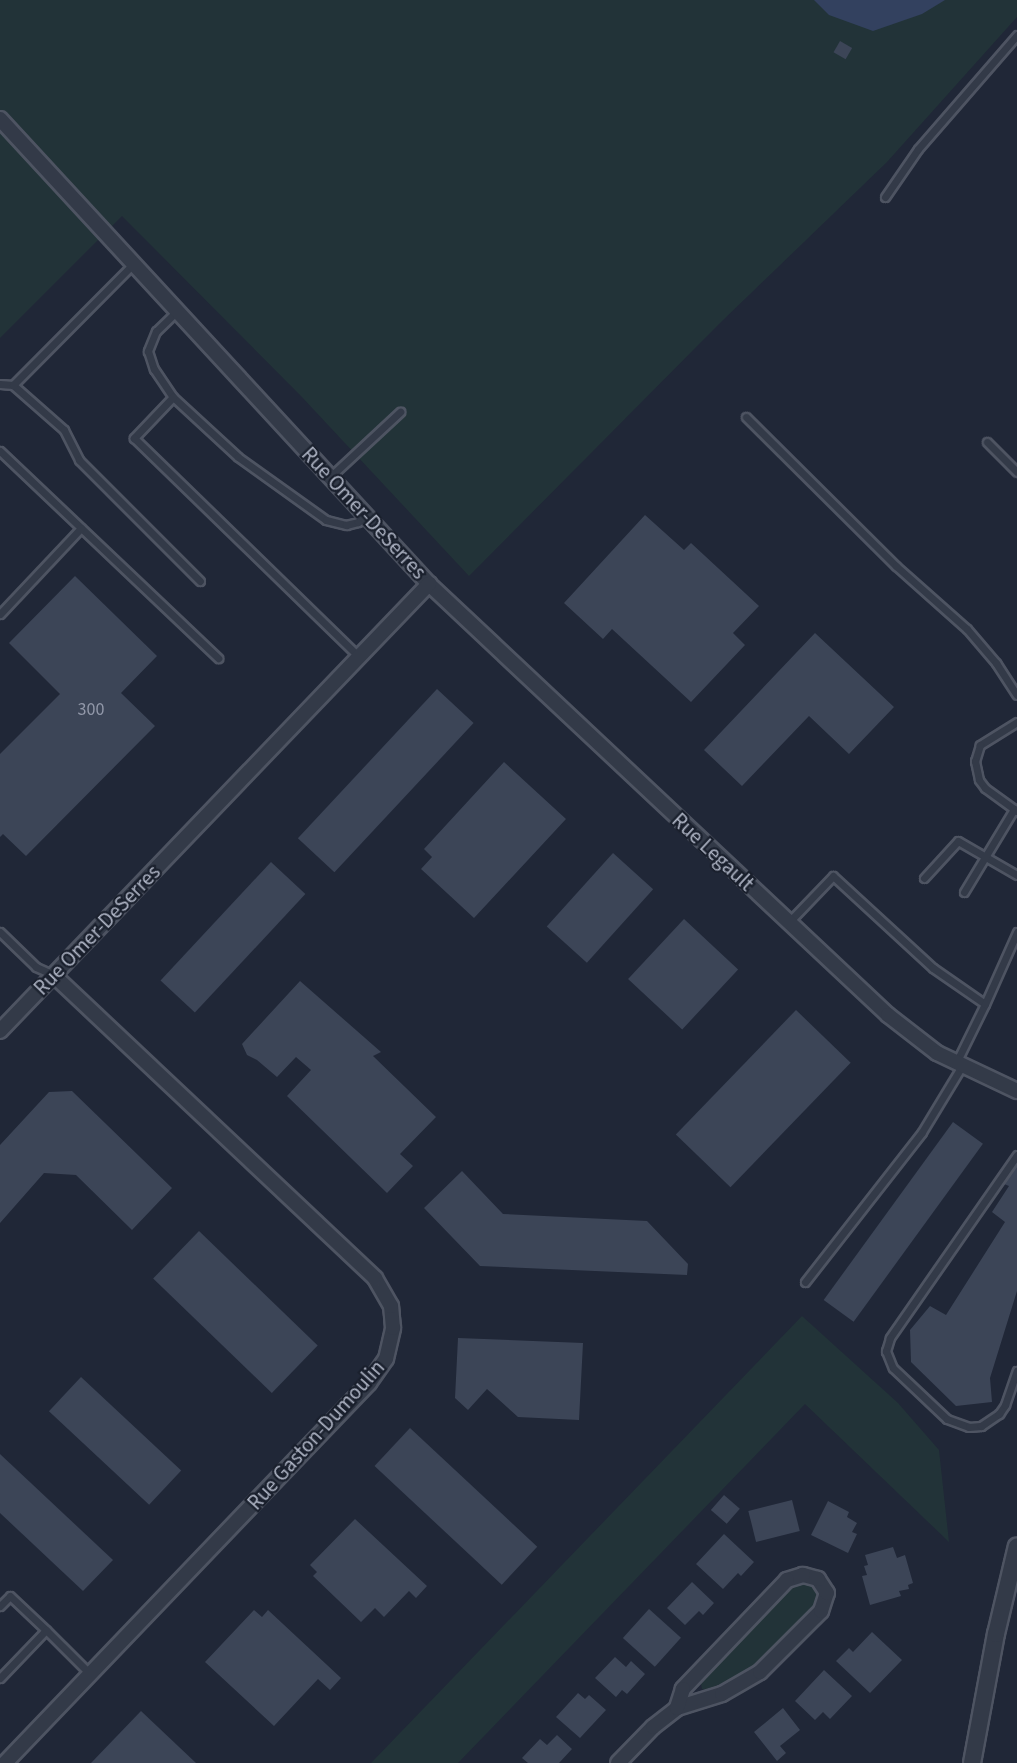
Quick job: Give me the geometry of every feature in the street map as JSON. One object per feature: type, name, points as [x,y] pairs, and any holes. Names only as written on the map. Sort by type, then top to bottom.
[{"type":"street","name":"Rue Omer-DeSerres","points":[[0,119],[429,584],[0,1031]]},
{"type":"street","name":"Rue Legault","points":[[429,584],[788,923],[903,1028],[927,1047],[1017,1091]]},
{"type":"street","name":"Rue Gaston-Dumoulin","points":[[5,1763],[377,1373],[389,1352],[393,1320],[388,1299],[371,1273],[54,975]]},
{"type":"street","points":[[972,1763],[994,1643],[1017,1546]]},
{"type":"street","points":[[618,1763],[653,1727],[677,1708],[722,1694],[760,1671],[822,1611],[827,1593],[818,1579],[803,1575],[787,1580],[682,1689],[677,1708]]},
{"type":"lane","points":[[885,197],[918,149],[1017,35]]},
{"type":"lane","points":[[13,385],[133,264]]},
{"type":"lane","points":[[177,311],[156,331],[148,351],[154,369],[173,397],[238,457],[326,520],[352,525],[366,516]]},
{"type":"lane","points":[[0,384],[13,385],[64,430],[79,460],[200,581]]},
{"type":"lane","points":[[173,397],[134,438],[358,656]]},
{"type":"lane","points":[[330,477],[400,412]]},
{"type":"lane","points":[[746,417],[896,566],[973,636],[996,663],[1017,695]]},
{"type":"lane","points":[[987,442],[1017,472]]},
{"type":"lane","points":[[0,451],[218,658]]},
{"type":"lane","points":[[0,614],[81,528]]},
{"type":"lane","points":[[964,892],[1015,810],[985,788],[979,780],[975,761],[980,745],[1017,722]]},
{"type":"lane","points":[[924,878],[958,841],[1017,874]]},
{"type":"lane","points":[[788,923],[833,876],[933,968],[985,1004]]},
{"type":"lane","points":[[0,932],[36,967],[54,975]]},
{"type":"lane","points":[[805,1282],[922,1132],[959,1064],[1017,932]]},
{"type":"lane","points":[[1017,1155],[890,1338],[886,1351],[893,1368],[947,1419],[969,1427],[981,1426],[999,1414],[1017,1371]]},
{"type":"lane","points":[[0,1606],[10,1596],[90,1674]]},
{"type":"lane","points":[[0,1678],[46,1630]]},
{"type":"shaded area","points":[[0,0],[1017,0],[1017,17],[887,162],[719,324],[469,576],[300,395],[122,216],[0,338]]},
{"type":"shaded area","points":[[802,1316],[898,1403],[939,1450],[949,1542],[805,1404],[458,1763],[371,1763]]},
{"type":"shaded area","points":[[805,1582],[817,1591],[818,1600],[813,1609],[757,1663],[730,1680],[706,1690],[702,1689],[701,1684],[705,1678],[793,1587]]},
{"type":"water","points":[[814,0],[945,0],[922,14],[873,31],[829,15]]},
{"type":"building","points":[[840,41],[852,48],[846,59],[834,52]]},
{"type":"building","points":[[645,515],[684,550],[691,543],[759,606],[733,633],[745,645],[691,702],[612,629],[603,639],[564,603]]},
{"type":"building","points":[[75,576],[157,656],[121,693],[155,726],[26,856],[3,834],[0,837],[0,754],[60,694],[9,643]]},
{"type":"building","points":[[815,633],[894,707],[849,754],[809,716],[742,786],[704,750]]},
{"type":"building","points":[[437,689],[474,723],[334,872],[298,838]]},
{"type":"building","points":[[504,762],[566,819],[474,918],[421,869],[432,857],[424,849]]},
{"type":"building","points":[[613,853],[653,889],[587,963],[547,927]]},
{"type":"building","points":[[271,862],[305,894],[195,1013],[161,980]]},
{"type":"building","points":[[684,919],[738,969],[682,1029],[628,979]]},
{"type":"building","points":[[300,981],[381,1052],[373,1056],[436,1117],[400,1154],[413,1166],[387,1193],[287,1096],[311,1070],[296,1057],[277,1077],[257,1060],[247,1055],[242,1044]]},
{"type":"building","points":[[796,1010],[851,1063],[730,1187],[676,1134]]},
{"type":"building","points":[[72,1091],[172,1188],[132,1230],[76,1175],[44,1173],[0,1223],[0,1145],[49,1092]]},
{"type":"building","points":[[953,1122],[983,1144],[854,1322],[824,1300]]},
{"type":"building","points":[[1017,1166],[1017,1291],[990,1378],[992,1402],[956,1406],[911,1362],[910,1330],[930,1306],[946,1315],[1005,1222],[992,1212],[1009,1186],[1004,1184]]},
{"type":"building","points":[[462,1171],[503,1214],[647,1221],[688,1264],[687,1275],[480,1266],[424,1208]]},
{"type":"building","points":[[199,1231],[318,1346],[272,1393],[153,1278]]},
{"type":"building","points":[[458,1338],[583,1343],[579,1420],[518,1417],[487,1389],[468,1410],[455,1398]]},
{"type":"building","points":[[81,1377],[181,1470],[149,1505],[49,1411]]},
{"type":"building","points":[[410,1428],[537,1547],[502,1585],[375,1466]]},
{"type":"building","points":[[0,1454],[113,1560],[83,1591],[0,1513]]},
{"type":"building","points":[[724,1495],[740,1509],[727,1524],[711,1510]]},
{"type":"building","points":[[792,1500],[800,1531],[756,1542],[748,1511]]},
{"type":"building","points":[[828,1501],[849,1512],[847,1517],[857,1523],[852,1532],[857,1534],[848,1553],[811,1535]]},
{"type":"building","points":[[355,1519],[427,1586],[416,1598],[409,1591],[384,1617],[375,1608],[361,1622],[313,1576],[317,1572],[310,1565]]},
{"type":"building","points":[[724,1534],[754,1562],[741,1576],[738,1573],[723,1589],[696,1564]]},
{"type":"building","points":[[893,1547],[897,1558],[905,1555],[913,1583],[908,1585],[909,1589],[899,1591],[901,1596],[870,1605],[862,1576],[867,1575],[864,1566],[868,1565],[865,1555]]},
{"type":"building","points":[[692,1582],[714,1603],[703,1615],[699,1611],[685,1625],[667,1608]]},
{"type":"building","points":[[649,1609],[681,1638],[655,1667],[623,1638]]},
{"type":"building","points":[[254,1610],[262,1617],[268,1610],[341,1678],[330,1690],[318,1679],[274,1726],[205,1662]]},
{"type":"building","points":[[872,1632],[902,1660],[870,1693],[836,1661],[849,1648],[853,1652]]},
{"type":"building","points":[[615,1657],[626,1667],[631,1661],[645,1674],[627,1694],[622,1690],[616,1697],[595,1678]]},
{"type":"building","points":[[824,1670],[852,1696],[830,1719],[823,1712],[815,1720],[795,1701]]},
{"type":"building","points":[[578,1693],[585,1699],[589,1695],[606,1710],[580,1738],[556,1717]]},
{"type":"building","points":[[783,1708],[800,1730],[780,1746],[786,1753],[777,1761],[754,1732]]},
{"type":"building","points":[[141,1711],[196,1763],[91,1763]]},
{"type":"building","points":[[557,1735],[572,1749],[559,1763],[528,1763],[522,1758],[540,1739],[547,1745]]}]
